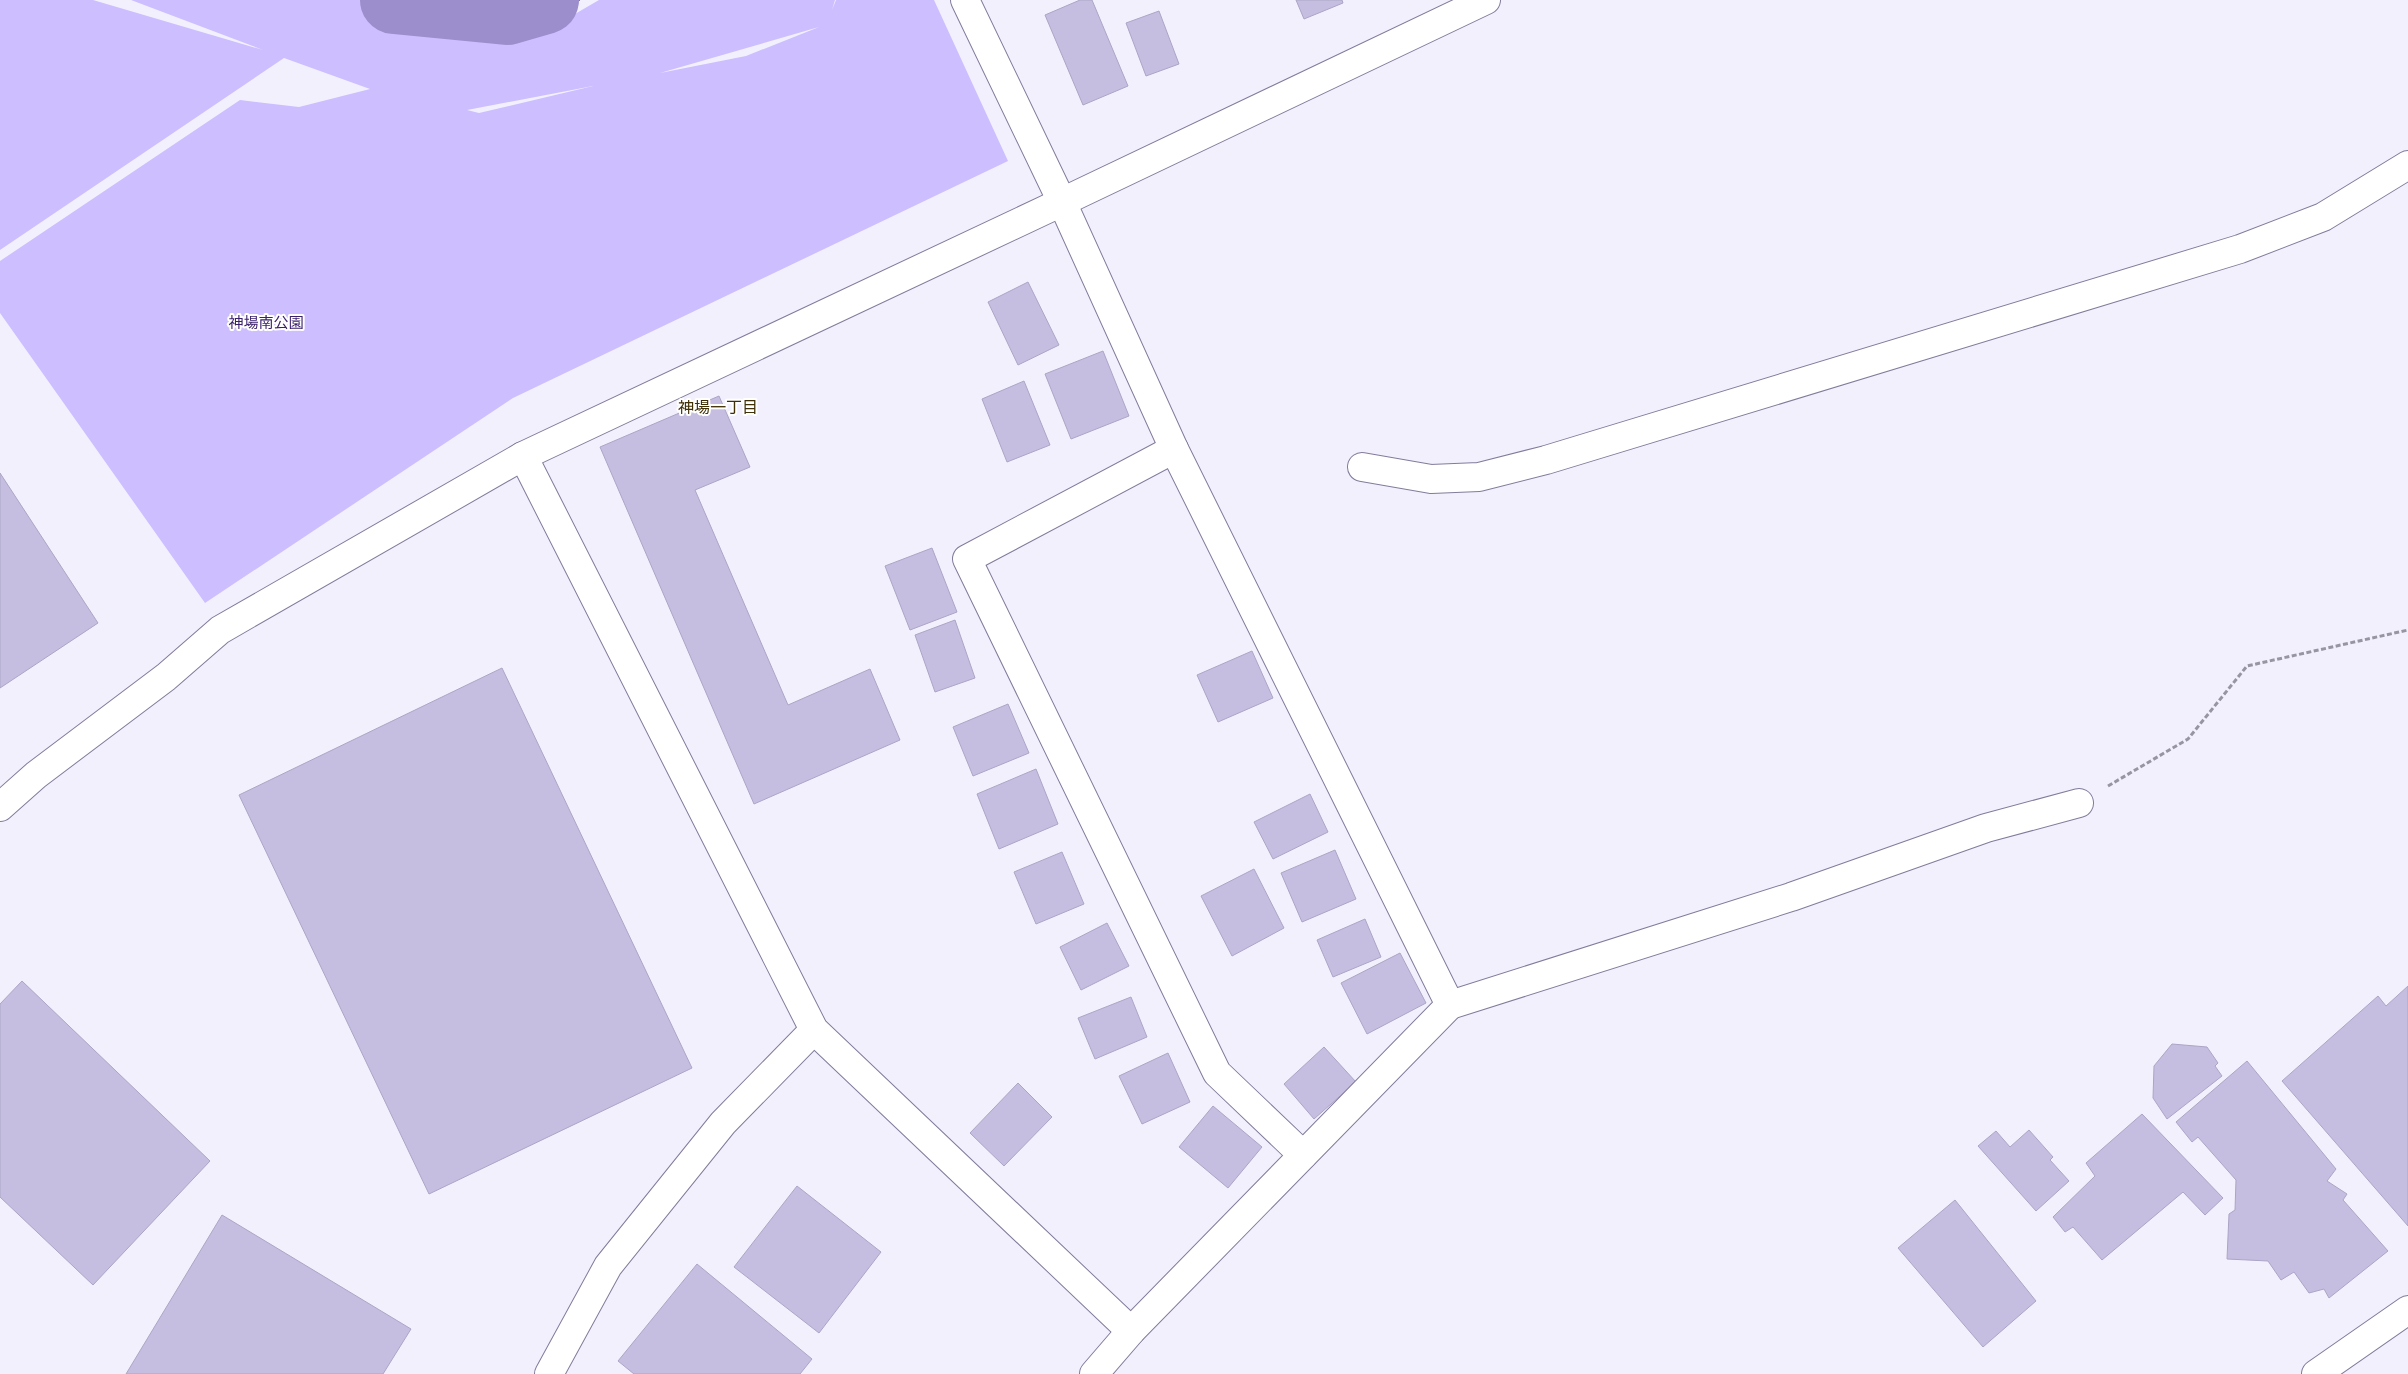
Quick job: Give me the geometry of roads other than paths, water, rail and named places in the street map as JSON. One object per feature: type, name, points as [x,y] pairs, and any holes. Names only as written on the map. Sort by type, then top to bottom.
[{"type":"street","points":[[965,0],[1062,202],[1174,449],[1450,1005]]},
{"type":"street","points":[[0,807],[36,775],[166,677],[220,630],[523,456],[1486,0]]},
{"type":"street","points":[[1362,467],[1431,479],[1460,478],[1479,477],[1546,460],[2240,249],[2323,217],[2408,165]]},
{"type":"street","points":[[1174,449],[967,559],[1216,1074],[1302,1155]]},
{"type":"street","points":[[523,456],[814,1030],[1130,1331]]},
{"type":"street","points":[[1094,1374],[1130,1331],[1450,1005],[1791,897],[1986,828],[2079,803]]},
{"type":"street","points":[[549,1374],[608,1266],[723,1123],[814,1030]]},
{"type":"street","points":[[2316,1374],[2408,1310]]},
{"type":"waterway","points":[[394,0],[507,11],[545,0]]},
{"type":"district","name":"神場一丁目","points":[[718,407]]},
{"type":"park label","name":"神場南公園","points":[[266,323]]}]
